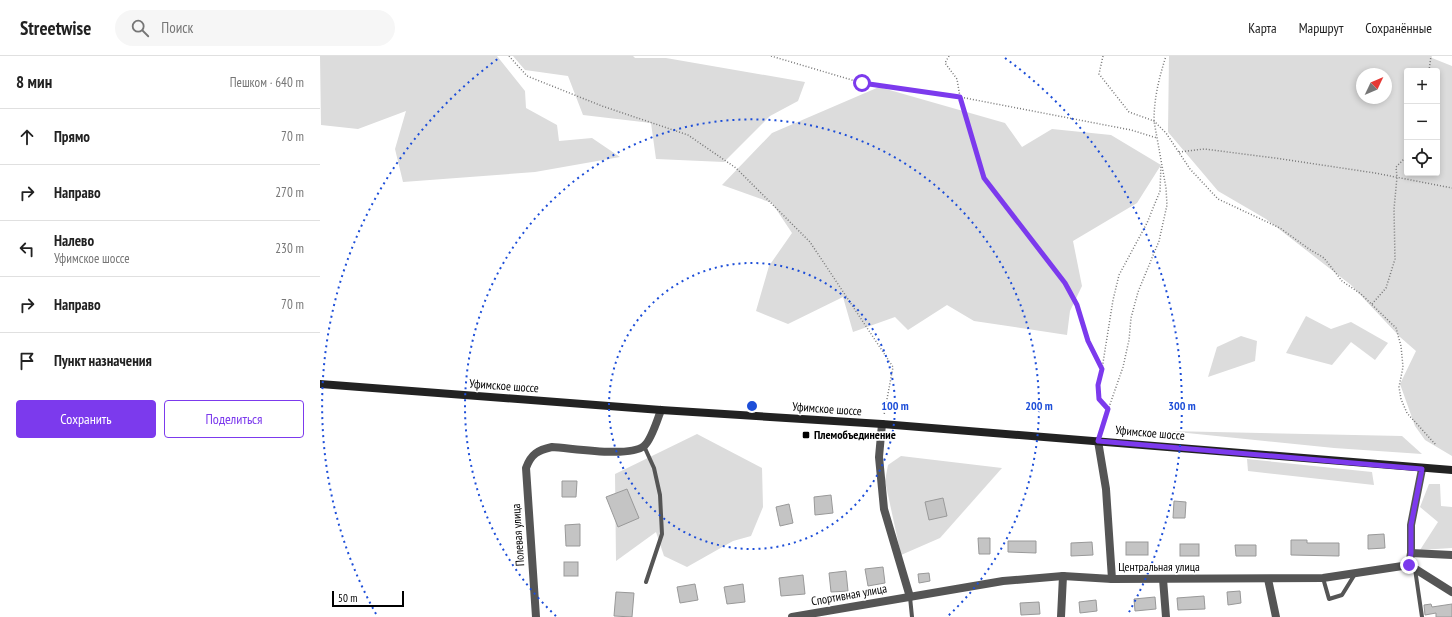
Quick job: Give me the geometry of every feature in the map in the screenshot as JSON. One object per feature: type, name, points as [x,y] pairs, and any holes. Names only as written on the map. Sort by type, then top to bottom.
[{"type":"main road","name":"Уфимское шоссе","points":[[320,384],[661,410],[882,424],[1422,469],[1452,470]]},
{"type":"street","points":[[644,446],[652,432],[661,410]]},
{"type":"street","points":[[882,424],[879,457],[884,509],[910,597]]},
{"type":"street","points":[[1098,441],[1106,490],[1112,579]]},
{"type":"street","name":"Полевая улица","points":[[536,617],[526,468],[528,460],[533,454],[542,449],[552,447],[616,452],[631,451],[644,446]]},
{"type":"street","points":[[1422,469],[1411,525],[1412,567],[1452,592]]},
{"type":"street","points":[[1411,553],[1452,555]]},
{"type":"street","name":"Центральная улица","points":[[910,597],[1003,581],[1063,576],[1112,579],[1323,578],[1412,567]]},
{"type":"street","points":[[1061,617],[1063,576]]},
{"type":"street","points":[[1163,579],[1166,617]]},
{"type":"street","points":[[1268,579],[1276,617]]},
{"type":"street","name":"Спортивная улица","points":[[792,617],[910,597]]},
{"type":"lane","points":[[644,446],[654,468],[660,494],[662,534],[646,582]]},
{"type":"lane","points":[[1412,567],[1422,617]]},
{"type":"lane","points":[[1323,578],[1329,599],[1342,596],[1356,573]]},
{"type":"lane","points":[[910,597],[912,617]]},
{"type":"path","points":[[509,56],[527,76],[602,106],[688,135],[736,168],[810,242],[893,367],[882,424]]},
{"type":"path","points":[[771,56],[862,83],[960,97],[998,106],[1131,130],[1157,138]]},
{"type":"path","points":[[949,56],[945,63],[957,79],[960,97],[984,178],[1065,283],[1077,305],[1088,341],[1102,369]]},
{"type":"path","points":[[1103,56],[1099,74],[1129,112],[1154,122],[1166,133],[1190,169],[1218,199],[1280,228],[1324,258],[1342,281],[1361,294],[1396,328],[1401,346],[1403,367],[1399,387],[1401,399],[1407,414],[1436,445]]},
{"type":"path","points":[[1098,441],[1123,367],[1129,340],[1131,318],[1138,292],[1159,241],[1167,205],[1166,188],[1154,122],[1156,94],[1166,56]]},
{"type":"path","points":[[1429,68],[1431,56]]},
{"type":"path","points":[[1179,152],[1204,149],[1276,158],[1397,177],[1452,188]]},
{"type":"path","points":[[1372,304],[1386,288],[1395,259],[1394,209],[1397,177],[1396,167],[1404,159]]},
{"type":"path","points":[[1108,409],[1099,399],[1098,385],[1113,300],[1119,275],[1147,223],[1160,191],[1161,165]]},
{"type":"shaded area","points":[[320,56],[497,56],[525,91],[526,108],[557,125],[559,141],[592,138],[620,157],[535,172],[403,182],[395,149],[406,111],[358,129],[321,125]]},
{"type":"shaded area","points":[[513,56],[633,56],[635,58],[666,58],[805,82],[798,101],[770,116],[724,162],[656,159],[651,123],[583,115],[568,76],[525,70]]},
{"type":"shaded area","points":[[1169,56],[1431,56],[1432,58],[1452,66],[1452,456],[1425,440],[1415,426],[1400,384],[1416,351],[1400,337],[1351,285],[1266,219],[1218,191],[1168,132]]},
{"type":"shaded area","points":[[879,87],[1005,123],[1022,147],[1052,129],[1111,135],[1161,165],[1137,203],[1073,241],[1082,286],[1070,311],[1067,335],[974,321],[947,305],[908,330],[895,317],[853,332],[843,297],[788,324],[756,311],[769,266],[792,233],[772,203],[722,185],[772,133]]},
{"type":"shaded area","points":[[1306,316],[1331,329],[1351,322],[1388,343],[1375,360],[1351,342],[1332,365],[1286,353]]},
{"type":"shaded area","points":[[1241,336],[1257,341],[1255,361],[1208,377],[1217,347]]},
{"type":"shaded area","points":[[1168,431],[1402,436],[1422,454],[1334,448]]},
{"type":"shaded area","points":[[697,434],[762,468],[763,507],[751,536],[733,541],[687,567],[664,556],[656,532],[616,561],[615,474]]},
{"type":"shaded area","points":[[901,456],[1002,468],[940,538],[901,555],[885,481],[888,465]]},
{"type":"shaded area","points":[[1247,459],[1372,472],[1374,485],[1248,471]]},
{"type":"shaded area","points":[[1429,484],[1440,484],[1441,506],[1452,507],[1452,548],[1420,550],[1438,522],[1420,507]]},
{"type":"building","points":[[562,481],[577,481],[576,497],[562,497]]},
{"type":"building","points":[[627,489],[639,518],[618,527],[606,497]]},
{"type":"building","points":[[831,495],[833,513],[815,515],[814,497]]},
{"type":"building","points":[[943,498],[947,516],[929,520],[925,502]]},
{"type":"building","points":[[1174,501],[1186,502],[1185,518],[1173,518]]},
{"type":"building","points":[[789,504],[793,523],[780,526],[776,507]]},
{"type":"building","points":[[580,524],[580,546],[566,546],[565,525]]},
{"type":"building","points":[[1384,534],[1385,548],[1368,549],[1368,535]]},
{"type":"building","points":[[978,538],[990,538],[990,554],[979,554]]},
{"type":"building","points":[[1291,540],[1307,540],[1307,543],[1339,543],[1339,556],[1291,555]]},
{"type":"building","points":[[1008,541],[1036,541],[1036,553],[1008,552]]},
{"type":"building","points":[[1092,542],[1093,555],[1071,556],[1071,543]]},
{"type":"building","points":[[1126,542],[1148,542],[1148,555],[1126,555]]},
{"type":"building","points":[[1180,544],[1199,544],[1199,556],[1180,556]]},
{"type":"building","points":[[1235,545],[1256,545],[1256,556],[1236,556]]},
{"type":"building","points":[[564,562],[578,562],[578,576],[564,576]]},
{"type":"building","points":[[883,567],[885,583],[868,586],[865,569]]},
{"type":"building","points":[[846,571],[848,591],[831,592],[829,573]]},
{"type":"building","points":[[929,573],[930,581],[919,583],[918,574]]},
{"type":"building","points":[[803,575],[805,594],[781,596],[779,578]]},
{"type":"building","points":[[695,584],[698,600],[680,603],[677,587]]},
{"type":"building","points":[[743,584],[745,602],[727,604],[724,587]]},
{"type":"building","points":[[1240,591],[1241,603],[1228,605],[1227,592]]},
{"type":"building","points":[[616,592],[634,593],[632,617],[614,616]]},
{"type":"building","points":[[1204,596],[1205,609],[1178,610],[1177,598]]},
{"type":"building","points":[[1155,597],[1156,609],[1135,611],[1134,599]]},
{"type":"building","points":[[1096,600],[1097,611],[1080,613],[1079,602]]},
{"type":"building","points":[[1039,602],[1040,614],[1021,615],[1020,603]]},
{"type":"building","points":[[1431,604],[1432,607],[1452,604],[1452,617],[1436,617],[1436,613],[1425,615],[1424,605]]},
{"type":"place","name":"Племобъединение","points":[[806,435]]},
{"type":"route","points":[[862,83],[960,97],[984,178],[1065,283],[1077,305],[1088,341],[1102,369],[1098,385],[1099,399],[1108,409],[1098,441],[1422,469],[1411,525],[1411,553],[1409,565]]}]
